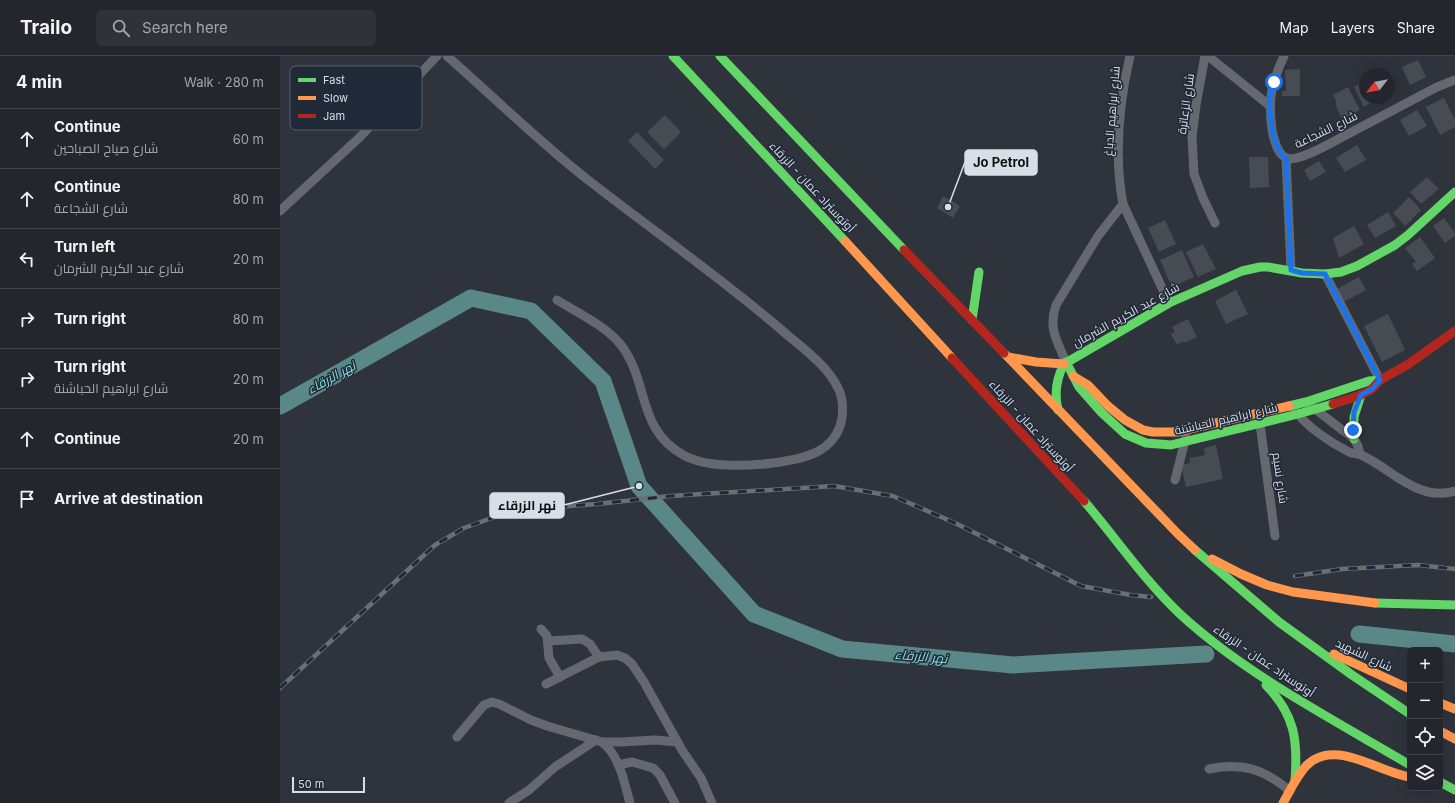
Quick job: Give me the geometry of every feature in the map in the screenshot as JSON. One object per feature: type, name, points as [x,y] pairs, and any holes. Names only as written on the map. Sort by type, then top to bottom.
[{"type":"main road","name":"أوتوستراد عمان - الزرقاء","points":[[672,56],[856,253],[1085,503],[1154,587],[1179,613],[1206,637],[1243,664],[1303,702],[1407,763]]},
{"type":"main road","name":"أوتوستراد عمان - الزرقاء","points":[[720,56],[877,222],[1008,356],[1178,534],[1279,622],[1352,675],[1407,712]]},
{"type":"main road","name":"شارع عبد الكريم الشرمان","points":[[1065,363],[1169,303],[1242,271],[1260,267],[1268,267],[1302,273],[1325,274],[1341,272],[1357,266],[1395,245],[1424,222],[1455,192]]},
{"type":"main road","points":[[972,320],[979,272]]},
{"type":"main road","name":"شارع ابراهيم الحباشنة","points":[[1065,363],[1079,387],[1124,434],[1139,441],[1171,445],[1316,410],[1361,395],[1372,389],[1380,380],[1407,365],[1455,331]]},
{"type":"main road","points":[[1008,356],[1036,362],[1065,363],[1059,373],[1056,386],[1058,410]]},
{"type":"main road","name":"شارع ابراهيم الحباشنة","points":[[1072,376],[1084,381],[1119,416],[1140,430],[1158,434],[1168,434],[1306,402],[1369,381],[1380,380]]},
{"type":"main road","points":[[1354,439],[1354,412],[1361,395]]},
{"type":"main road","points":[[1198,552],[1267,585],[1293,592],[1369,603],[1455,605]]},
{"type":"main road","name":"شارع الشهيد","points":[[1308,643],[1357,663],[1407,688]]},
{"type":"main road","points":[[1243,664],[1277,695],[1289,717],[1296,741],[1296,780]]},
{"type":"main road","points":[[1443,704],[1455,709]]},
{"type":"main road","points":[[1443,733],[1455,739]]},
{"type":"main road","points":[[1283,803],[1296,780],[1314,759],[1325,753],[1332,752],[1350,756],[1383,771],[1407,776]]},
{"type":"main road","points":[[1443,784],[1455,790]]},
{"type":"street","points":[[422,72],[437,56]]},
{"type":"street","points":[[447,56],[573,169],[750,302],[812,356],[823,367],[841,392],[843,408],[841,424],[833,438],[822,449],[808,457],[737,465],[702,462],[687,457],[674,449],[662,438],[653,426],[629,357],[616,339],[608,331],[556,300]]},
{"type":"street","name":"شارع ابراهيم الدباغ","points":[[1130,56],[1126,71],[1120,127],[1120,187],[1123,204],[1169,303]]},
{"type":"street","points":[[1207,56],[1270,106]]},
{"type":"street","name":"شارع الزعاترة","points":[[1207,56],[1196,105],[1192,137],[1194,174],[1215,223]]},
{"type":"street","points":[[1284,56],[1270,96],[1270,106],[1273,132],[1278,150],[1286,158]]},
{"type":"street","name":"شارع الشجاعة","points":[[1291,270],[1286,158],[1297,158],[1326,145],[1437,87],[1455,80]]},
{"type":"street","points":[[280,211],[367,130]]},
{"type":"street","points":[[1065,363],[1052,323],[1056,305],[1098,236],[1123,204]]},
{"type":"street","points":[[1325,274],[1380,380]]},
{"type":"street","points":[[1306,402],[1354,439],[1360,454]]},
{"type":"street","points":[[1293,405],[1306,424],[1317,432],[1348,451],[1360,454],[1408,484],[1422,490],[1437,493],[1455,491]]},
{"type":"street","name":"شارع نسيم","points":[[1260,424],[1275,536]]},
{"type":"street","points":[[1175,480],[1185,442],[1186,430]]},
{"type":"street","points":[[541,629],[548,641],[549,658],[560,677]]},
{"type":"street","points":[[548,641],[582,639],[590,644],[598,657]]},
{"type":"street","points":[[546,684],[598,657],[617,654],[625,658],[632,664],[644,682],[677,742],[701,778],[712,803]]},
{"type":"street","points":[[457,737],[484,705],[492,702],[547,726],[599,741],[622,742],[655,740],[677,742]]},
{"type":"street","points":[[599,741],[609,749],[618,765],[630,803]]},
{"type":"street","points":[[509,803],[529,790],[555,767],[599,741]]},
{"type":"street","points":[[618,765],[632,762],[653,768],[660,775],[675,803]]},
{"type":"street","points":[[1209,769],[1221,766],[1247,767],[1270,776],[1290,791]]},
{"type":"building","points":[[1418,60],[1426,77],[1410,85],[1402,67]]},
{"type":"building","points":[[1300,69],[1300,96],[1282,96],[1282,91],[1286,91],[1285,70]]},
{"type":"building","points":[[1359,84],[1359,97],[1354,87]]},
{"type":"building","points":[[1348,87],[1360,110],[1342,119],[1335,104],[1337,103],[1333,95]]},
{"type":"building","points":[[1444,98],[1455,120],[1455,127],[1440,135],[1426,107]]},
{"type":"building","points":[[1417,110],[1427,126],[1409,136],[1400,120]]},
{"type":"building","points":[[665,115],[681,132],[664,149],[647,132]]},
{"type":"building","points":[[637,132],[664,160],[655,169],[628,141]]},
{"type":"building","points":[[1357,145],[1366,160],[1345,172],[1336,158]]},
{"type":"building","points":[[1249,157],[1268,157],[1269,187],[1250,188]]},
{"type":"building","points":[[1319,161],[1326,172],[1310,181],[1304,170]]},
{"type":"building","points":[[1427,177],[1439,189],[1421,204],[1410,192]]},
{"type":"building","points":[[943,196],[960,206],[953,218],[937,208]]},
{"type":"building","points":[[1409,197],[1421,210],[1405,226],[1393,213]]},
{"type":"building","points":[[1388,212],[1396,226],[1375,238],[1367,225]]},
{"type":"building","points":[[1444,218],[1455,233],[1455,236],[1445,243],[1433,226]]},
{"type":"building","points":[[1165,220],[1176,244],[1159,252],[1148,228]]},
{"type":"building","points":[[1354,226],[1364,244],[1339,258],[1333,238]]},
{"type":"building","points":[[1420,237],[1435,258],[1417,271],[1412,264],[1416,262],[1405,248]]},
{"type":"building","points":[[1203,244],[1216,269],[1198,277],[1186,252]]},
{"type":"building","points":[[1182,250],[1194,277],[1172,287],[1160,260]]},
{"type":"building","points":[[1359,277],[1366,290],[1344,302],[1337,289]]},
{"type":"building","points":[[1236,290],[1248,314],[1226,324],[1215,301]]},
{"type":"building","points":[[1388,314],[1405,350],[1382,362],[1364,326]]},
{"type":"building","points":[[1188,319],[1197,337],[1184,343],[1183,341],[1177,345],[1171,334],[1175,332],[1172,327]]},
{"type":"building","points":[[1216,445],[1223,479],[1186,487],[1181,465],[1190,463],[1189,458],[1205,455],[1204,448]]},
{"type":"waterway","name":"نهر الزرقاء","points":[[280,406],[471,298],[531,311],[603,381],[639,486],[754,614],[842,649],[1013,665],[1206,654]]},
{"type":"waterway","name":"نهر الزرقاء","points":[[1359,634],[1455,644]]},
{"type":"railway","points":[[280,688],[435,545],[464,528],[514,510],[597,504],[670,496],[834,486],[893,496],[955,523],[1081,586],[1151,597]]},
{"type":"railway","points":[[1295,576],[1342,569],[1418,565],[1455,569]]},
{"type":"traffic: fast","points":[[673,56],[845,241]]},
{"type":"traffic: fast","points":[[720,56],[904,250]]},
{"type":"traffic: fast","points":[[1058,410],[1056,386],[1064,364],[1169,303],[1242,271],[1260,267],[1302,273],[1325,274],[1341,272],[1357,266],[1395,245],[1455,192]]},
{"type":"traffic: fast","points":[[972,320],[979,272]]},
{"type":"traffic: fast","points":[[1066,362],[1079,387],[1102,413],[1125,434],[1146,443],[1171,445],[1333,404]]},
{"type":"traffic: fast","points":[[1289,406],[1306,402],[1369,381],[1380,380]]},
{"type":"traffic: fast","points":[[1354,439],[1354,417],[1361,395]]},
{"type":"traffic: fast","points":[[1084,501],[1154,587],[1180,614],[1206,636],[1233,657],[1291,695],[1407,763]]},
{"type":"traffic: fast","points":[[1195,550],[1279,622],[1352,675],[1407,712]]},
{"type":"traffic: fast","points":[[1375,603],[1455,605]]},
{"type":"traffic: fast","points":[[1266,685],[1276,696],[1289,718],[1295,740],[1295,780]]},
{"type":"traffic: fast","points":[[1443,784],[1455,790]]},
{"type":"traffic: slow","points":[[845,241],[952,358]]},
{"type":"traffic: slow","points":[[1004,353],[1195,550]]},
{"type":"traffic: slow","points":[[1008,357],[1036,362],[1064,364]]},
{"type":"traffic: slow","points":[[1073,376],[1088,385],[1108,406],[1125,420],[1143,430],[1153,432],[1177,432],[1289,406]]},
{"type":"traffic: slow","points":[[1212,559],[1267,585],[1293,592],[1375,603]]},
{"type":"traffic: slow","points":[[1334,654],[1407,688]]},
{"type":"traffic: slow","points":[[1443,704],[1455,709]]},
{"type":"traffic: slow","points":[[1443,733],[1455,739]]},
{"type":"traffic: slow","points":[[1283,803],[1302,770],[1317,758],[1329,755],[1343,755],[1407,776]]},
{"type":"traffic: jam","points":[[904,250],[1004,353]]},
{"type":"traffic: jam","points":[[1333,404],[1361,395],[1372,389],[1380,380],[1407,365],[1455,331]]},
{"type":"traffic: jam","points":[[952,358],[1084,501]]},
{"type":"place","name":"Jo Petrol","points":[[948,207]]},
{"type":"place","name":"نهر الزرقاء","points":[[639,486]]},
{"type":"route","points":[[1274,82],[1270,96],[1270,106],[1273,132],[1278,150],[1286,158],[1291,270],[1302,273],[1325,274],[1380,380],[1367,393],[1361,395],[1354,412],[1353,430]]}]
